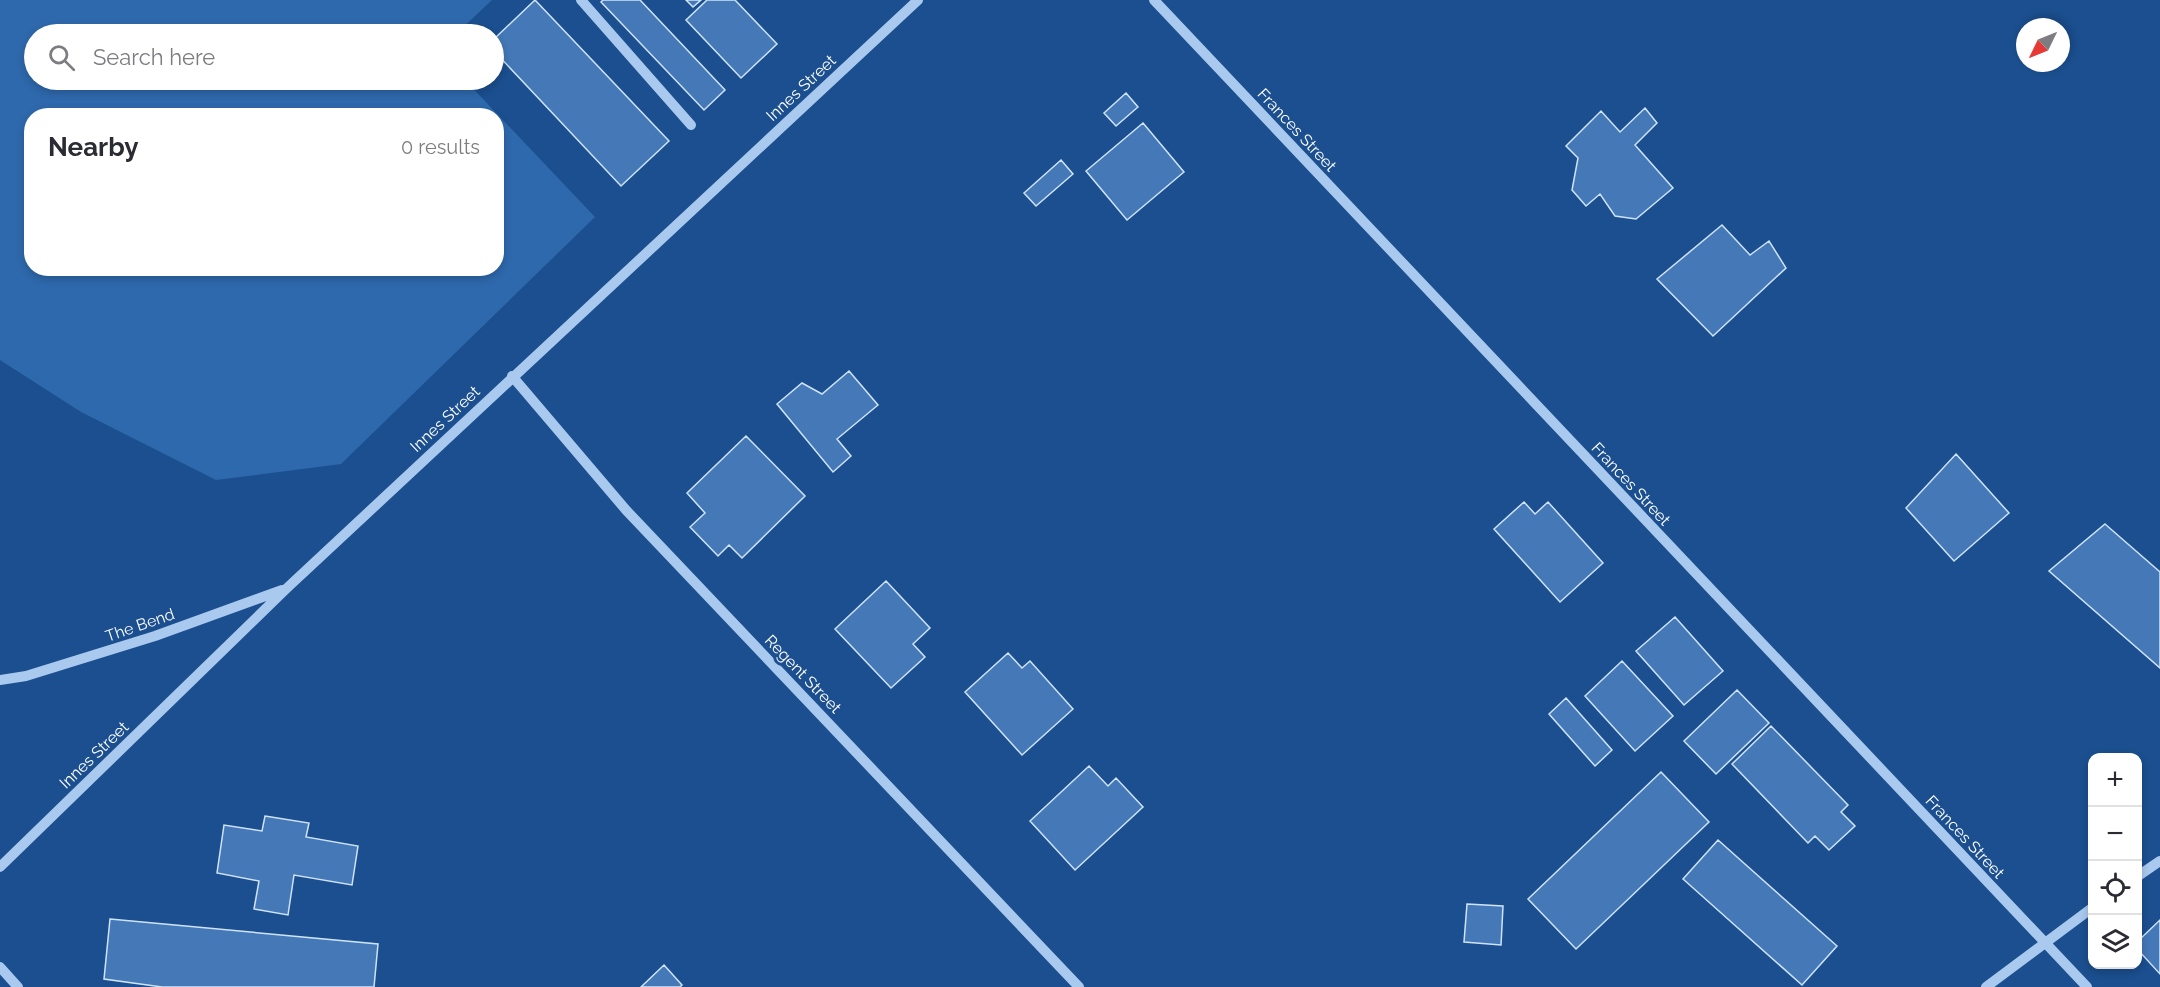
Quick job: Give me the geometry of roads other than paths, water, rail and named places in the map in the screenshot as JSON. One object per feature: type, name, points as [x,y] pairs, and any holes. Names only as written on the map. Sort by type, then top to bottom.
[{"type":"street","points":[[581,0],[691,125]]},
{"type":"street","name":"Innes Street","points":[[0,867],[287,588],[918,0]]},
{"type":"street","name":"Frances Street","points":[[1154,0],[2087,987]]},
{"type":"street","name":"Regent Street","points":[[512,376],[626,510],[1078,987]]},
{"type":"street","name":"The Bend","points":[[0,680],[26,676],[154,636],[287,588]]},
{"type":"street","points":[[2142,873],[2160,861]]},
{"type":"street","points":[[1986,987],[2088,911]]},
{"type":"street","points":[[0,967],[18,987]]}]
